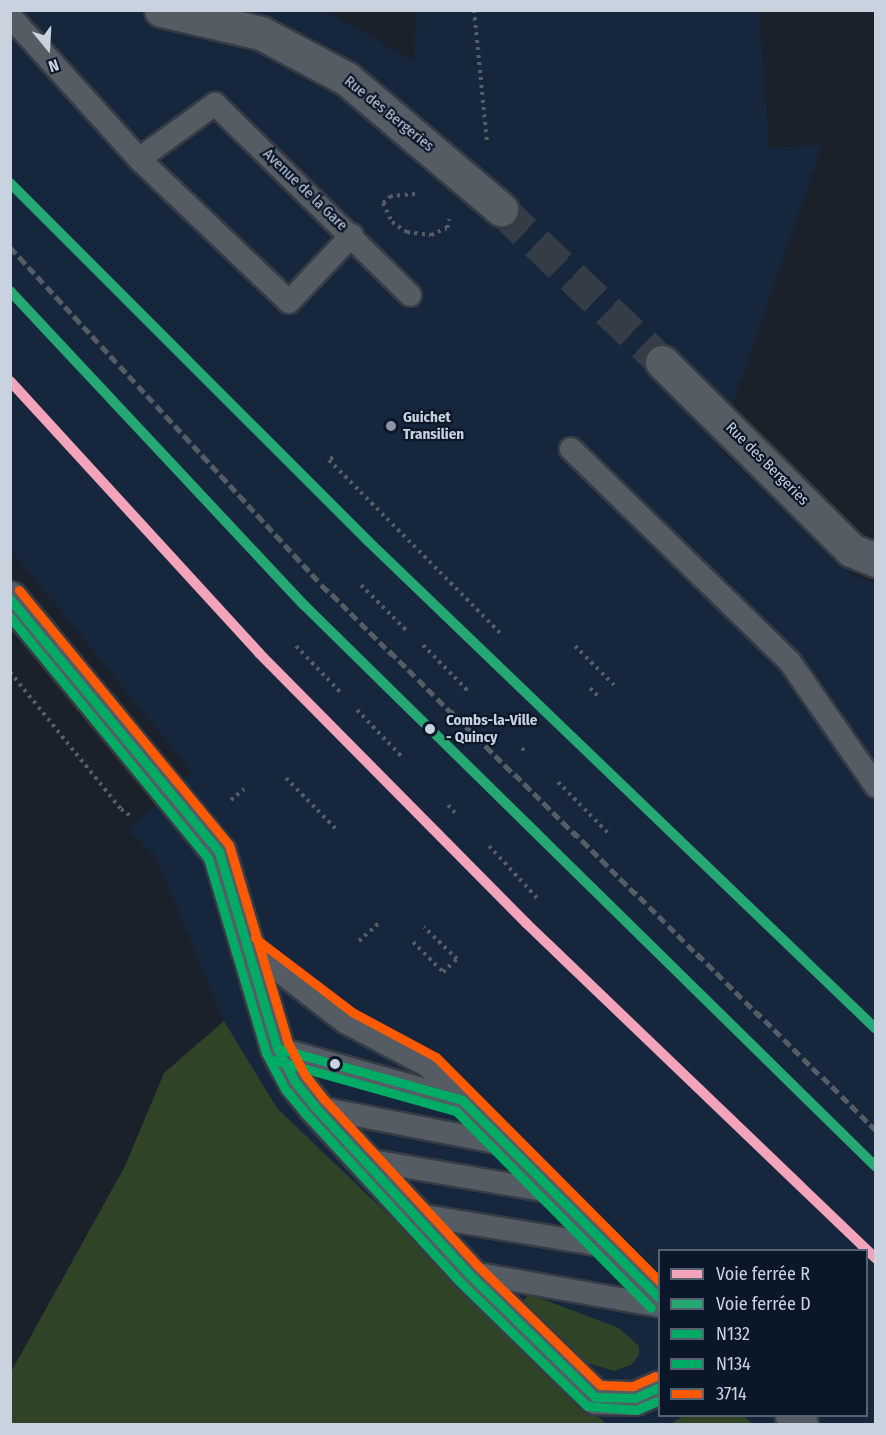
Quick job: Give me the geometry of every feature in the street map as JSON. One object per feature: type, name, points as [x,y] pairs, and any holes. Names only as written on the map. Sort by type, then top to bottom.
[{"type":"street","name":"Rue des Bergeries","points":[[162,10],[261,33],[347,79],[501,209]]},
{"type":"street","name":"Rue des Bergeries","points":[[662,362],[851,550],[876,560]]},
{"type":"street","points":[[10,598],[219,852],[277,1048],[295,1082],[361,1159],[467,1272],[626,1425]]},
{"type":"street","points":[[595,1397],[635,1398],[658,1388]]},
{"type":"lane","name":"Avenue de la Gare","points":[[10,16],[139,159],[289,302],[352,235],[215,104],[139,159]]},
{"type":"lane","points":[[352,235],[410,295]]},
{"type":"lane","points":[[571,449],[790,662],[876,786]]},
{"type":"lane","points":[[248,947],[345,1022],[428,1066],[658,1298]]},
{"type":"lane","points":[[277,1048],[462,1100]]},
{"type":"lane","points":[[315,1107],[506,1144]]},
{"type":"lane","points":[[361,1159],[554,1192]]},
{"type":"lane","points":[[413,1214],[606,1246]]},
{"type":"lane","points":[[467,1272],[658,1306]]},
{"type":"path","points":[[422,195],[405,192],[383,203],[392,222],[407,232],[431,235],[447,228],[451,213],[490,170],[474,10]]},
{"type":"path","points":[[333,457],[329,460],[501,634]]},
{"type":"path","points":[[361,585],[407,631]]},
{"type":"path","points":[[423,645],[469,692]]},
{"type":"path","points":[[296,646],[341,693]]},
{"type":"path","points":[[575,646],[614,686]]},
{"type":"path","points":[[590,688],[600,698]]},
{"type":"path","points":[[357,710],[402,757]]},
{"type":"path","points":[[522,748],[526,753]]},
{"type":"path","points":[[286,778],[336,829]]},
{"type":"path","points":[[558,782],[609,834]]},
{"type":"path","points":[[448,805],[458,816]]},
{"type":"path","points":[[489,846],[538,899]]},
{"type":"path","points":[[359,941],[380,922]]},
{"type":"path","points":[[413,942],[443,972],[457,959],[424,927]]},
{"type":"shaded area","points":[[10,11],[326,11],[414,61],[416,11],[759,11],[769,148],[822,145],[718,447],[852,575],[875,584],[875,1424],[606,1424],[277,1108],[224,1021],[156,857],[128,830],[192,772],[11,550]]},
{"type":"green space","points":[[224,1021],[277,1108],[606,1424],[11,1424],[11,1372],[125,1166],[164,1073]]},
{"type":"green space","points":[[529,1294],[619,1328],[639,1346],[639,1355],[631,1365],[614,1371],[581,1361],[523,1301]]},
{"type":"green space","points":[[682,1417],[745,1417],[753,1424],[670,1424]]},
{"type":"tunnel","points":[[501,209],[662,362]]},
{"type":"railway","points":[[10,247],[322,585],[876,1130]]},
{"type":"rail line","name":"D","points":[[10,183],[368,541],[876,1029]]},
{"type":"rail line","name":"D","points":[[10,291],[304,605],[876,1167]]},
{"type":"rail line","name":"R","points":[[10,381],[259,653],[526,923],[866,1249]]},
{"type":"rail line","name":"R","points":[[868,1251],[876,1259]]},
{"type":"transit line","name":"3714","points":[[19,590],[229,845],[288,1043],[305,1075],[324,1099],[476,1264],[600,1385],[633,1386],[655,1376]]},
{"type":"transit line","name":"N132","points":[[10,599],[219,852],[277,1048],[295,1082],[315,1107],[467,1272],[595,1397],[635,1398],[658,1388]]},
{"type":"transit line","name":"N134","points":[[10,617],[208,858],[266,1053],[285,1089],[458,1280],[587,1406],[636,1410],[658,1401]]},
{"type":"transit line","name":"3714","points":[[255,938],[352,1012],[436,1057],[658,1280]]},
{"type":"transit line","name":"N132","points":[[277,1048],[462,1100],[658,1297]]},
{"type":"transit line","name":"N134","points":[[274,1060],[456,1111],[651,1308]]},
{"type":"place","name":"Guichet Transilien","points":[[391,426]]},
{"type":"place","name":"Combs-la-Ville - Quincy","points":[[430,729]]}]
